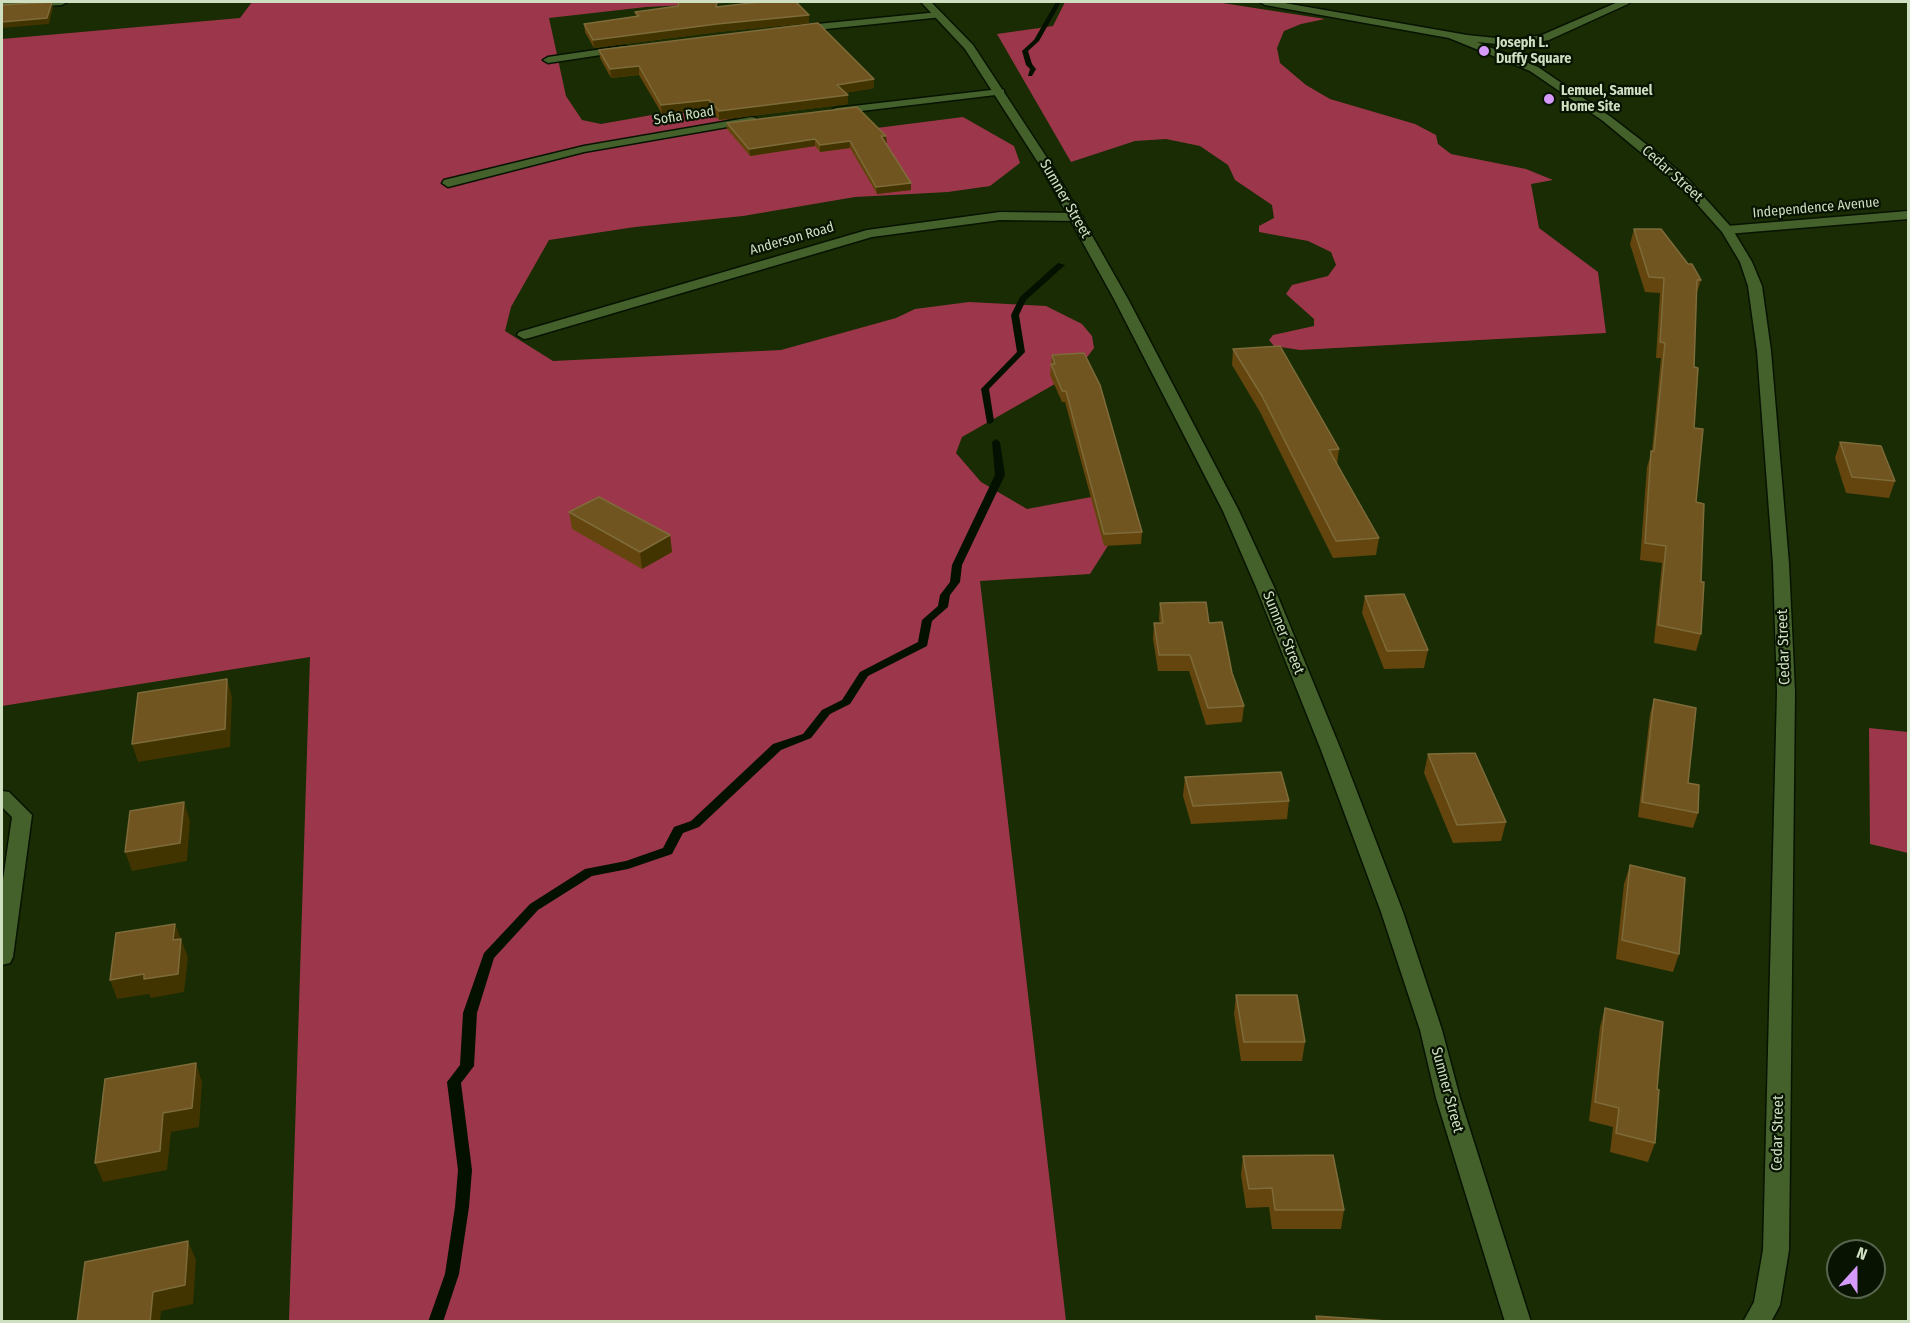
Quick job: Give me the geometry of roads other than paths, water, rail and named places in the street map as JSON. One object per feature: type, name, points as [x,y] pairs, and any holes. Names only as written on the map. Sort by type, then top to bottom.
[{"type":"street","points":[[2,6],[62,2]]},
{"type":"street","name":"Sumner Street","points":[[926,2],[969,47],[1000,92],[1077,217],[1231,511],[1331,750],[1388,901],[1427,1019],[1480,1206],[1518,1322]]},
{"type":"street","name":"Cedar Street","points":[[1265,2],[1451,35],[1499,42],[1531,42]]},
{"type":"street","points":[[1534,69],[1525,57],[1525,51],[1531,42],[1545,38],[1625,2]]},
{"type":"street","points":[[785,30],[939,15]]},
{"type":"street","name":"Cedar Street","points":[[1451,35],[1534,69],[1607,119],[1651,153],[1684,182],[1727,230],[1746,262],[1755,286],[1781,564],[1786,692],[1776,1250],[1767,1305],[1756,1322]]},
{"type":"street","points":[[548,60],[633,48]]},
{"type":"street","points":[[827,112],[1000,92]]},
{"type":"street","name":"Sofia Road","points":[[448,183],[594,147],[770,118]]},
{"type":"street","name":"Independence Avenue","points":[[1727,230],[1908,215]]},
{"type":"street","name":"Anderson Road","points":[[524,335],[871,233],[1000,216],[1077,217]]},
{"type":"street","points":[[2,797],[22,815],[2,957]]},
{"type":"waterway","points":[[1030,75],[1033,69],[1029,65],[1025,51],[1036,41],[1058,2]]},
{"type":"waterway","points":[[990,421],[985,389],[1021,352],[1015,315],[1023,299],[1061,265]]},
{"type":"waterway","points":[[435,1322],[452,1274],[465,1170],[454,1082],[467,1066],[470,1013],[488,956],[534,907],[589,872],[628,865],[668,851],[678,830],[695,824],[777,747],[807,736],[826,712],[846,702],[864,674],[923,644],[927,620],[943,607],[945,595],[955,582],[957,565],[1000,475],[996,442]]},
{"type":"place","name":"Joseph L. Duffy Square","points":[[1484,51]]},
{"type":"place","name":"Lemuel, Samuel Home Site","points":[[1549,99]]}]
